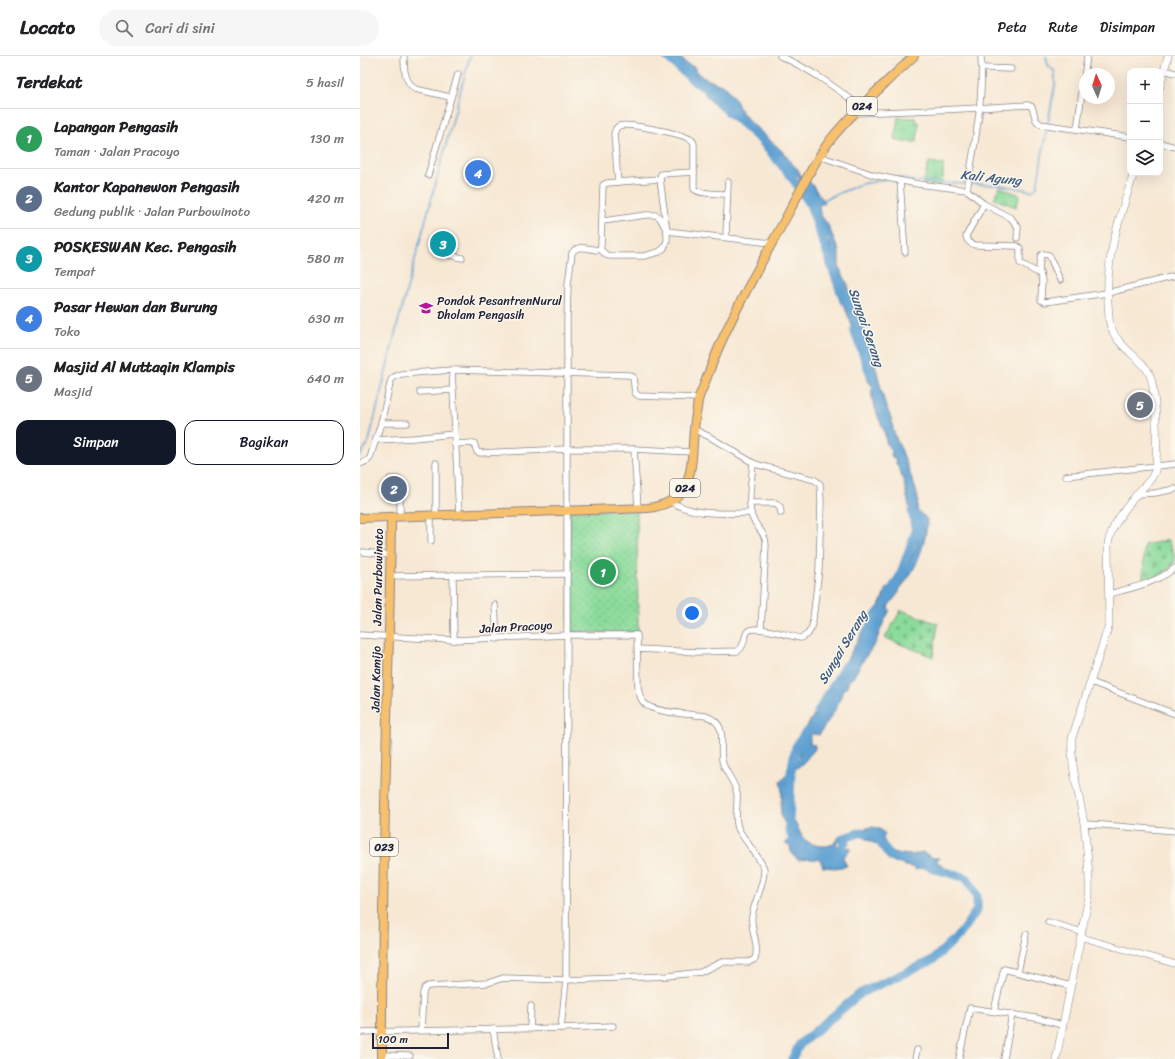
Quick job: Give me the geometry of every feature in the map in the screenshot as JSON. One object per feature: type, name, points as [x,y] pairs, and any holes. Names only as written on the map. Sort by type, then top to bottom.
[{"type":"main road","name":"024","points":[[391,518],[458,514],[638,508],[660,506],[671,502],[681,494],[687,483],[691,466],[693,429],[698,398],[719,346],[790,209],[818,158],[831,139],[858,110],[914,56]]},
{"type":"main road","points":[[360,518],[391,518]]},
{"type":"main road","name":"Jalan Purbowinoto","points":[[389,636],[391,518]]},
{"type":"main road","name":"Jalan Kamijo","points":[[382,1057],[383,880],[389,636]]},
{"type":"street","points":[[404,56],[405,75],[411,86],[415,89],[450,97]]},
{"type":"street","points":[[780,56],[797,63],[831,84],[858,110],[979,108],[1028,105],[1034,110],[1037,122],[1044,125],[1127,137]]},
{"type":"street","points":[[967,189],[976,138],[982,68],[981,56]]},
{"type":"street","points":[[1077,129],[1088,56]]},
{"type":"street","points":[[1163,74],[1168,56]]},
{"type":"street","points":[[982,68],[1011,69]]},
{"type":"street","points":[[1164,70],[1175,73]]},
{"type":"street","points":[[428,175],[458,74]]},
{"type":"street","points":[[618,182],[614,134],[615,129],[619,125],[629,124],[690,138],[694,144],[694,189],[696,191],[727,194]]},
{"type":"street","points":[[1163,144],[1175,147]]},
{"type":"street","points":[[818,158],[885,177],[918,184],[967,189],[984,204],[1011,218],[1018,228],[1017,238]]},
{"type":"street","points":[[667,231],[660,179],[661,174],[694,172]]},
{"type":"street","points":[[1056,1059],[1087,909],[1089,883],[1084,824],[1071,751],[1072,738],[1109,625],[1108,544],[1110,534],[1137,494],[1152,479],[1156,466],[1155,415],[1151,380],[1148,372],[1120,343],[1111,328],[1107,292],[1111,250],[1133,176]]},
{"type":"street","points":[[600,249],[602,242],[603,221],[603,185],[607,183],[660,179]]},
{"type":"street","points":[[899,180],[904,252]]},
{"type":"street","points":[[726,237],[728,182]]},
{"type":"street","points":[[984,204],[968,231],[966,236],[967,240],[975,245],[1018,246],[1020,248],[1020,263],[1040,274]]},
{"type":"street","points":[[603,221],[656,215],[660,218],[667,231]]},
{"type":"street","points":[[667,231],[726,237],[772,244]]},
{"type":"street","name":"Jalan Pracoyo","points":[[360,635],[454,640],[567,635],[566,449],[568,284],[572,253],[578,248],[600,249],[610,256],[656,254],[664,248],[667,241],[667,231]]},
{"type":"street","points":[[434,251],[462,258]]},
{"type":"street","points":[[1060,280],[1049,255],[1041,255],[1039,267],[1042,281],[1042,302],[1107,292],[1175,276]]},
{"type":"street","points":[[360,464],[370,458],[392,380],[394,377],[401,374],[452,370],[629,375],[633,377],[635,393],[638,396],[698,398]]},
{"type":"street","points":[[452,370],[458,514]]},
{"type":"street","points":[[420,392],[452,390]]},
{"type":"street","points":[[381,423],[407,424]]},
{"type":"street","points":[[638,649],[697,652],[738,651],[741,648],[748,631],[761,629],[801,638],[808,634],[812,627],[819,569],[820,484],[815,480],[767,468],[754,463],[710,437],[693,429]]},
{"type":"street","points":[[376,440],[454,434]]},
{"type":"street","points":[[454,444],[474,443],[478,453],[566,449],[634,449],[692,452]]},
{"type":"street","points":[[634,449],[638,508]]},
{"type":"street","points":[[431,542],[434,516],[436,463]]},
{"type":"street","points":[[754,463],[750,503],[751,513],[755,523],[764,534],[766,541],[761,629]]},
{"type":"street","points":[[1066,476],[1175,464]]},
{"type":"street","points":[[390,479],[398,479],[400,481],[400,517]]},
{"type":"street","points":[[1137,494],[1155,493],[1175,489]]},
{"type":"street","points":[[671,502],[691,511],[712,513],[751,513]]},
{"type":"street","points":[[750,503],[776,503],[780,507],[781,513]]},
{"type":"street","points":[[363,552],[390,555]]},
{"type":"street","points":[[1109,594],[1128,590],[1161,578],[1175,568]]},
{"type":"street","points":[[390,576],[567,574]]},
{"type":"street","points":[[453,575],[454,640]]},
{"type":"street","points":[[495,605],[497,639]]},
{"type":"street","points":[[421,1031],[423,993],[425,988],[428,986],[488,983],[503,978],[566,980],[646,977],[701,972],[722,962],[753,961],[756,955],[752,916],[763,878],[764,868],[738,827],[736,809],[737,794],[734,783],[722,758],[722,732],[713,719],[706,716],[664,711],[644,704],[639,696],[638,688],[637,635],[567,635],[566,980],[561,1028]]},
{"type":"street","points":[[1091,682],[1175,714]]},
{"type":"street","points":[[1084,824],[1103,824],[1175,831]]},
{"type":"street","points":[[1048,922],[1081,935],[1175,964]]},
{"type":"street","points":[[1018,972],[1026,934]]},
{"type":"street","points":[[994,1011],[1004,969],[1070,986]]},
{"type":"street","points":[[530,1029],[531,1006]]},
{"type":"street","points":[[959,1059],[970,1008],[1036,1018],[1062,1025]]},
{"type":"street","points":[[1004,1059],[1012,1014]]},
{"type":"street","points":[[360,1032],[613,1026]]},
{"type":"street","points":[[493,1029],[498,1059]]},
{"type":"street","points":[[915,1059],[918,1050]]},
{"type":"street","points":[[382,1057],[410,1056]]},
{"type":"green space","points":[[898,117],[915,118],[919,123],[917,142],[902,142],[895,139]]},
{"type":"green space","points":[[929,162],[943,164],[943,179],[940,186],[923,184]]},
{"type":"green space","points":[[999,187],[1020,195],[1016,207],[994,199]]},
{"type":"green space","points":[[637,510],[638,633],[569,632],[570,511]]},
{"type":"green space","points":[[1168,540],[1175,558],[1174,563],[1163,573],[1143,581],[1144,545]]},
{"type":"green space","points":[[901,610],[938,624],[933,657],[885,638]]},
{"type":"water","points":[[661,56],[679,56],[687,64],[694,67],[702,77],[726,87],[748,120],[782,151],[798,169],[800,174],[811,183],[824,200],[824,204],[819,205],[820,214],[828,225],[839,251],[839,267],[848,285],[851,297],[859,314],[873,356],[885,404],[892,420],[893,429],[916,490],[918,499],[917,510],[927,519],[926,534],[919,557],[913,571],[888,607],[890,610],[876,642],[853,678],[849,680],[847,687],[843,690],[837,707],[819,735],[810,735],[810,744],[815,745],[815,749],[803,763],[790,774],[786,783],[788,793],[788,809],[803,838],[813,844],[821,846],[829,845],[844,834],[874,827],[882,830],[885,834],[883,838],[889,851],[910,855],[922,852],[933,858],[939,858],[937,861],[942,866],[944,874],[940,871],[941,875],[923,868],[915,870],[912,867],[905,866],[901,863],[892,862],[885,856],[888,851],[859,835],[844,837],[836,844],[840,849],[851,848],[843,858],[847,866],[835,868],[823,867],[820,860],[798,860],[791,852],[790,846],[785,844],[792,836],[782,817],[782,790],[780,781],[795,765],[800,757],[799,740],[820,704],[829,698],[841,670],[873,613],[879,606],[887,588],[889,589],[903,578],[917,545],[918,531],[912,520],[904,483],[896,464],[896,460],[891,456],[892,451],[886,443],[883,430],[873,404],[873,387],[868,381],[867,364],[862,345],[857,339],[842,300],[839,274],[831,255],[829,240],[821,231],[818,217],[814,209],[808,204],[798,174],[796,177],[786,170],[766,144],[759,141],[741,120],[732,112],[722,109],[712,103],[701,89],[686,78],[688,73],[681,67]]},
{"type":"waterway","points":[[360,456],[369,441],[397,326],[470,56]]},
{"type":"waterway","name":"Sungai Serang","points":[[666,56],[696,83]]},
{"type":"waterway","name":"Kali Agung","points":[[1046,56],[1048,65],[1055,72],[1055,85],[1048,123]]},
{"type":"waterway","name":"Sungai Serang","points":[[719,103],[761,140],[791,176],[810,204],[844,301]]},
{"type":"waterway","name":"Kali Agung","points":[[970,184],[1000,185],[1032,191],[1037,187],[1047,126]]},
{"type":"waterway","name":"Kali Agung","points":[[897,177],[915,181],[967,184]]},
{"type":"waterway","name":"Kali Agung","points":[[823,200],[861,184],[885,180]]},
{"type":"waterway","name":"Sungai Serang","points":[[854,330],[872,378]]},
{"type":"waterway","name":"Sungai Serang","points":[[889,594],[900,576],[916,531],[912,511]]},
{"type":"waterway","name":"Sungai Serang","points":[[818,712],[845,666]]},
{"type":"waterway","name":"Sungai Serang","points":[[796,848],[789,829],[791,772],[796,747],[805,733]]},
{"type":"waterway","name":"Sungai Serang","points":[[835,858],[837,858],[847,837],[862,832]]},
{"type":"waterway","name":"Sungai Serang","points":[[878,839],[890,856],[898,858]]},
{"type":"waterway","name":"Sungai Serang","points":[[792,1059],[800,1044],[861,993],[933,960],[961,933],[977,910],[977,896],[967,878],[931,868]]},
{"type":"place","name":"Pasar Hewan dan Burung","points":[[478,173]]},
{"type":"place","name":"POSKESWAN Kec. Pengasih","points":[[443,244]]},
{"type":"place","name":"Pondok PesantrenNurul Dholam Pengasih","points":[[426,308]]},
{"type":"place","name":"Masjid Al Muttaqin Klampis","points":[[1140,405]]},
{"type":"place","name":"Kantor Kapanewon Pengasih","points":[[394,489]]},
{"type":"place","name":"Lapangan Pengasih","points":[[603,572]]}]
